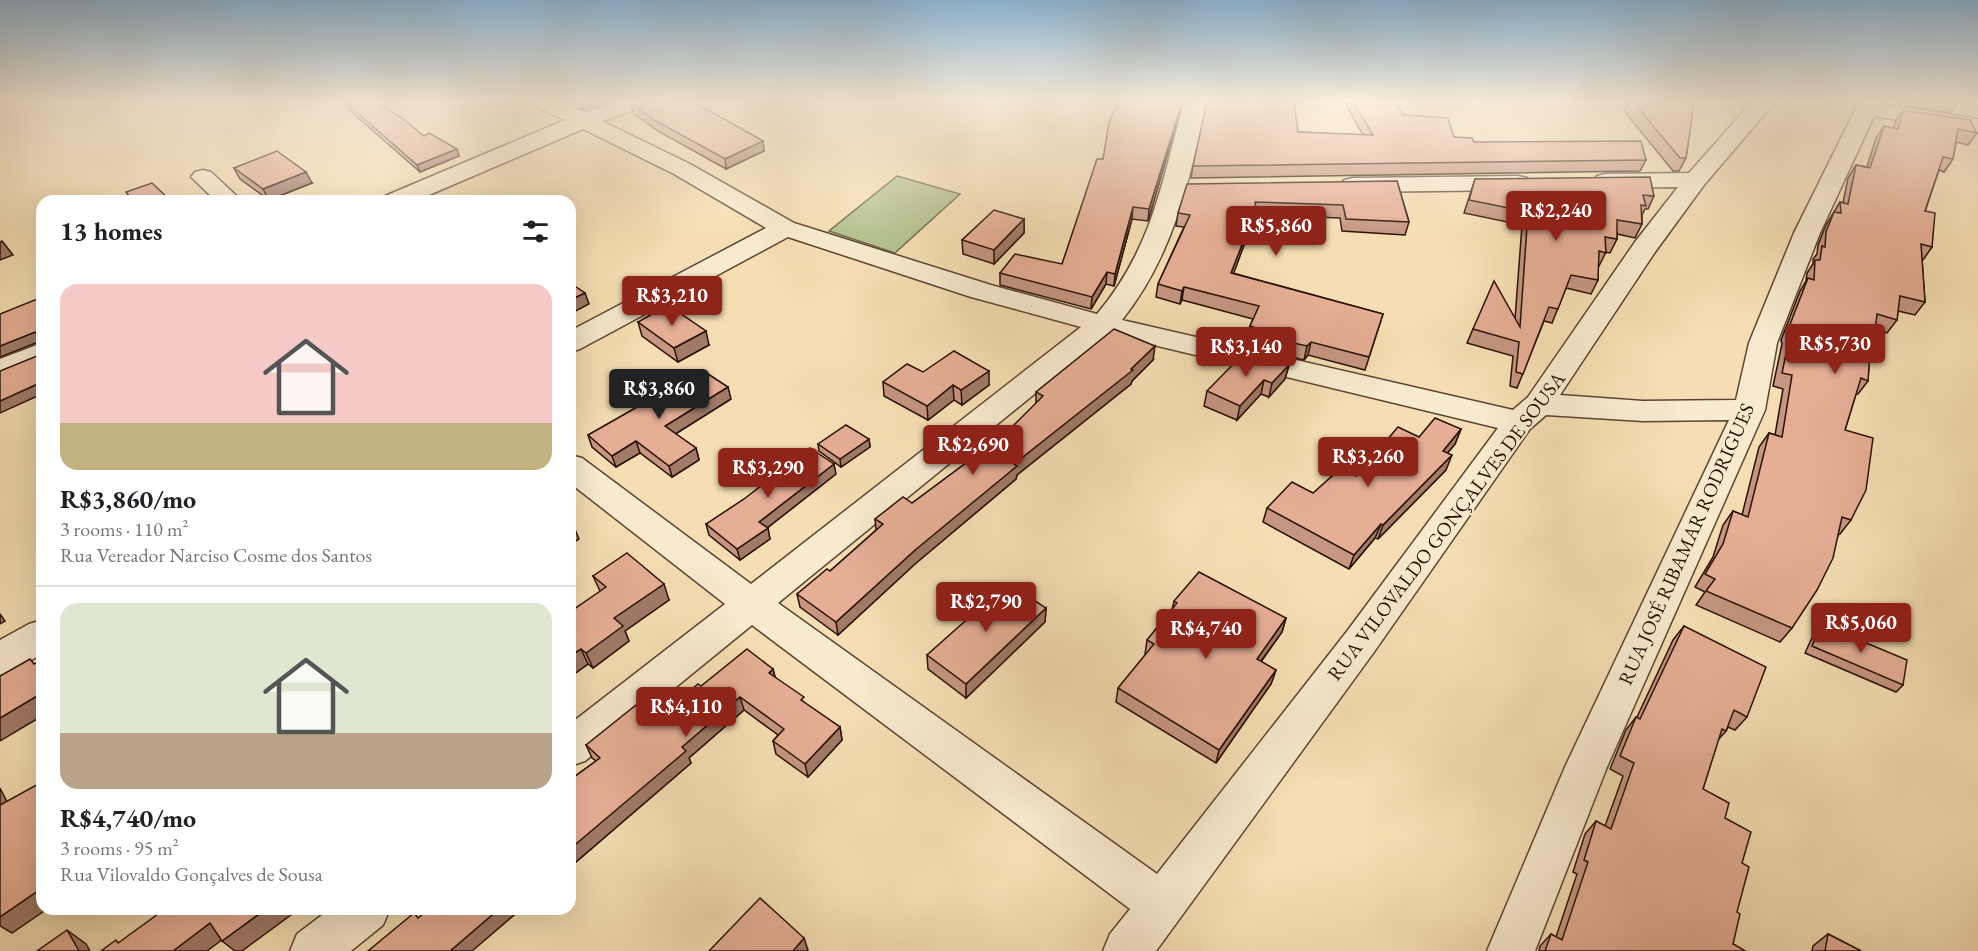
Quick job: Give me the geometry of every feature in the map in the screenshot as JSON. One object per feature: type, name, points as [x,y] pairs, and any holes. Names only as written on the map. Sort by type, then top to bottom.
[{"type":"street","points":[[408,195],[523,146]]},
{"type":"street","points":[[635,146],[682,169],[785,228],[981,291],[1103,324],[1529,413],[1749,410]]},
{"type":"street","points":[[576,743],[1103,324],[1126,296],[1144,268],[1159,231],[1183,187],[1189,146]]},
{"type":"street","name":"RUA VILOVALDO GONÇALVES DE SOUSA","points":[[1127,951],[1361,641],[1529,413],[1644,248],[1696,180],[1725,146]]},
{"type":"street","name":"RUA JOSÉ RIBAMAR RODRIGUES","points":[[1511,951],[1586,767],[1749,410],[1763,343],[1807,233],[1848,146]]},
{"type":"street","points":[[203,177],[223,195]]},
{"type":"street","points":[[1579,182],[1696,180]]},
{"type":"street","points":[[1333,185],[1543,182]]},
{"type":"street","points":[[576,340],[785,228]]},
{"type":"street","points":[[0,370],[36,355]]},
{"type":"street","points":[[576,471],[750,603],[1161,904]]},
{"type":"street","points":[[0,659],[36,638]]},
{"type":"street","points":[[314,951],[359,915]]},
{"type":"green space","points":[[897,176],[960,194],[895,253],[829,231]]},
{"type":"building","points":[[396,146],[452,146],[457,149],[417,165]]},
{"type":"building","points":[[702,146],[752,146],[725,159]]},
{"type":"building","points":[[1105,146],[1168,146],[1149,209],[1133,207],[1115,274],[1107,272],[1092,297],[1000,273],[1015,254],[1062,264],[1097,159],[1103,159]]},
{"type":"building","points":[[1197,146],[1642,146],[1646,160],[1193,166]]},
{"type":"building","points":[[1670,146],[1688,146],[1686,158],[1680,158]]},
{"type":"building","points":[[1877,146],[1955,146],[1953,159],[1943,157],[1925,211],[1935,213],[1932,247],[1921,244],[1925,302],[1900,296],[1897,320],[1877,314],[1874,342],[1871,341],[1868,381],[1861,378],[1845,430],[1873,438],[1866,490],[1851,520],[1842,517],[1833,558],[1817,590],[1792,628],[1706,591],[1715,579],[1705,574],[1723,544],[1733,511],[1748,517],[1769,433],[1782,437],[1792,375],[1782,373],[1791,331],[1789,327],[1808,278],[1814,280],[1815,260],[1820,260],[1822,246],[1825,247],[1826,232],[1834,212],[1841,213],[1840,202],[1848,204],[1856,165],[1870,168]]},
{"type":"building","points":[[277,151],[306,172],[263,189],[234,168]]},
{"type":"building","points":[[1650,177],[1654,196],[1643,195],[1646,206],[1641,205],[1642,224],[1617,220],[1617,239],[1605,237],[1606,253],[1599,251],[1598,280],[1571,275],[1558,309],[1549,307],[1523,374],[1516,372],[1519,342],[1473,329],[1494,281],[1520,327],[1528,212],[1469,200],[1475,179]]},
{"type":"building","points":[[1397,181],[1409,222],[1346,219],[1343,205],[1255,202],[1256,209],[1231,273],[1383,314],[1369,357],[1311,342],[1307,346],[1261,336],[1266,331],[1250,326],[1259,306],[1184,287],[1182,291],[1158,284],[1190,215],[1178,213],[1187,184]]},
{"type":"building","points":[[152,183],[165,195],[128,195],[126,192]]},
{"type":"building","points":[[994,210],[1024,219],[994,250],[962,240]]},
{"type":"building","points":[[576,287],[585,293],[576,297]]},
{"type":"building","points":[[36,299],[36,333],[0,346],[0,314]]},
{"type":"building","points":[[668,305],[706,331],[674,348],[638,322]]},
{"type":"building","points":[[1114,329],[1155,346],[1131,369],[1133,370],[1014,464],[1017,466],[914,551],[836,622],[797,594],[827,569],[830,571],[883,524],[875,519],[903,497],[912,503],[1005,434],[1043,396],[1036,392]]},
{"type":"building","points":[[954,351],[989,371],[961,390],[953,385],[927,406],[883,382],[907,364],[923,372]]},
{"type":"building","points":[[1243,354],[1289,365],[1272,383],[1264,380],[1240,406],[1207,391]]},
{"type":"building","points":[[36,356],[36,385],[0,401],[0,371]]},
{"type":"building","points":[[702,370],[728,387],[665,426],[696,448],[669,466],[636,441],[612,456],[588,435]]},
{"type":"building","points":[[1435,418],[1461,429],[1443,451],[1452,455],[1383,525],[1381,524],[1354,555],[1267,508],[1292,482],[1313,493],[1341,468],[1356,476],[1398,427],[1419,437]]},
{"type":"building","points":[[846,425],[869,439],[840,459],[818,444]]},
{"type":"building","points":[[810,448],[834,464],[759,522],[768,528],[737,549],[706,524],[744,499]]},
{"type":"building","points":[[627,553],[664,584],[614,618],[623,626],[586,653],[581,649],[576,652],[576,608],[606,587],[593,576]]},
{"type":"building","points":[[1199,572],[1286,618],[1257,659],[1276,670],[1219,750],[1118,688],[1154,644],[1147,640],[1177,603],[1174,601]]},
{"type":"building","points":[[1008,583],[1046,608],[966,684],[927,655]]},
{"type":"building","points":[[1821,624],[1907,660],[1903,685],[1812,646]]},
{"type":"building","points":[[1684,626],[1766,667],[1747,717],[1734,710],[1726,731],[1722,729],[1703,789],[1729,803],[1725,818],[1751,832],[1742,863],[1749,867],[1737,912],[1740,914],[1733,944],[1745,951],[1545,951],[1551,934],[1562,940],[1588,862],[1584,860],[1596,821],[1611,829],[1634,763],[1620,756],[1636,717],[1640,719]]},
{"type":"building","points":[[747,649],[773,669],[769,673],[804,697],[801,700],[840,727],[805,764],[773,741],[784,729],[740,697],[682,747],[686,751],[576,844],[576,776],[600,758],[586,745],[636,705],[654,722],[698,684],[701,686]]},
{"type":"building","points":[[30,659],[34,664],[36,663],[36,697],[0,718],[0,676]]},
{"type":"building","points":[[36,785],[36,892],[0,917],[0,805]]},
{"type":"building","points":[[760,898],[804,938],[793,951],[709,951]]},
{"type":"building","points":[[157,915],[258,915],[222,941],[210,923],[173,951],[101,951],[116,940],[118,943]]},
{"type":"building","points":[[412,915],[418,918],[422,915],[492,915],[450,951],[368,951]]},
{"type":"building","points":[[67,930],[79,951],[37,951]]},
{"type":"building","points":[[1828,934],[1861,951],[1825,951]]}]
